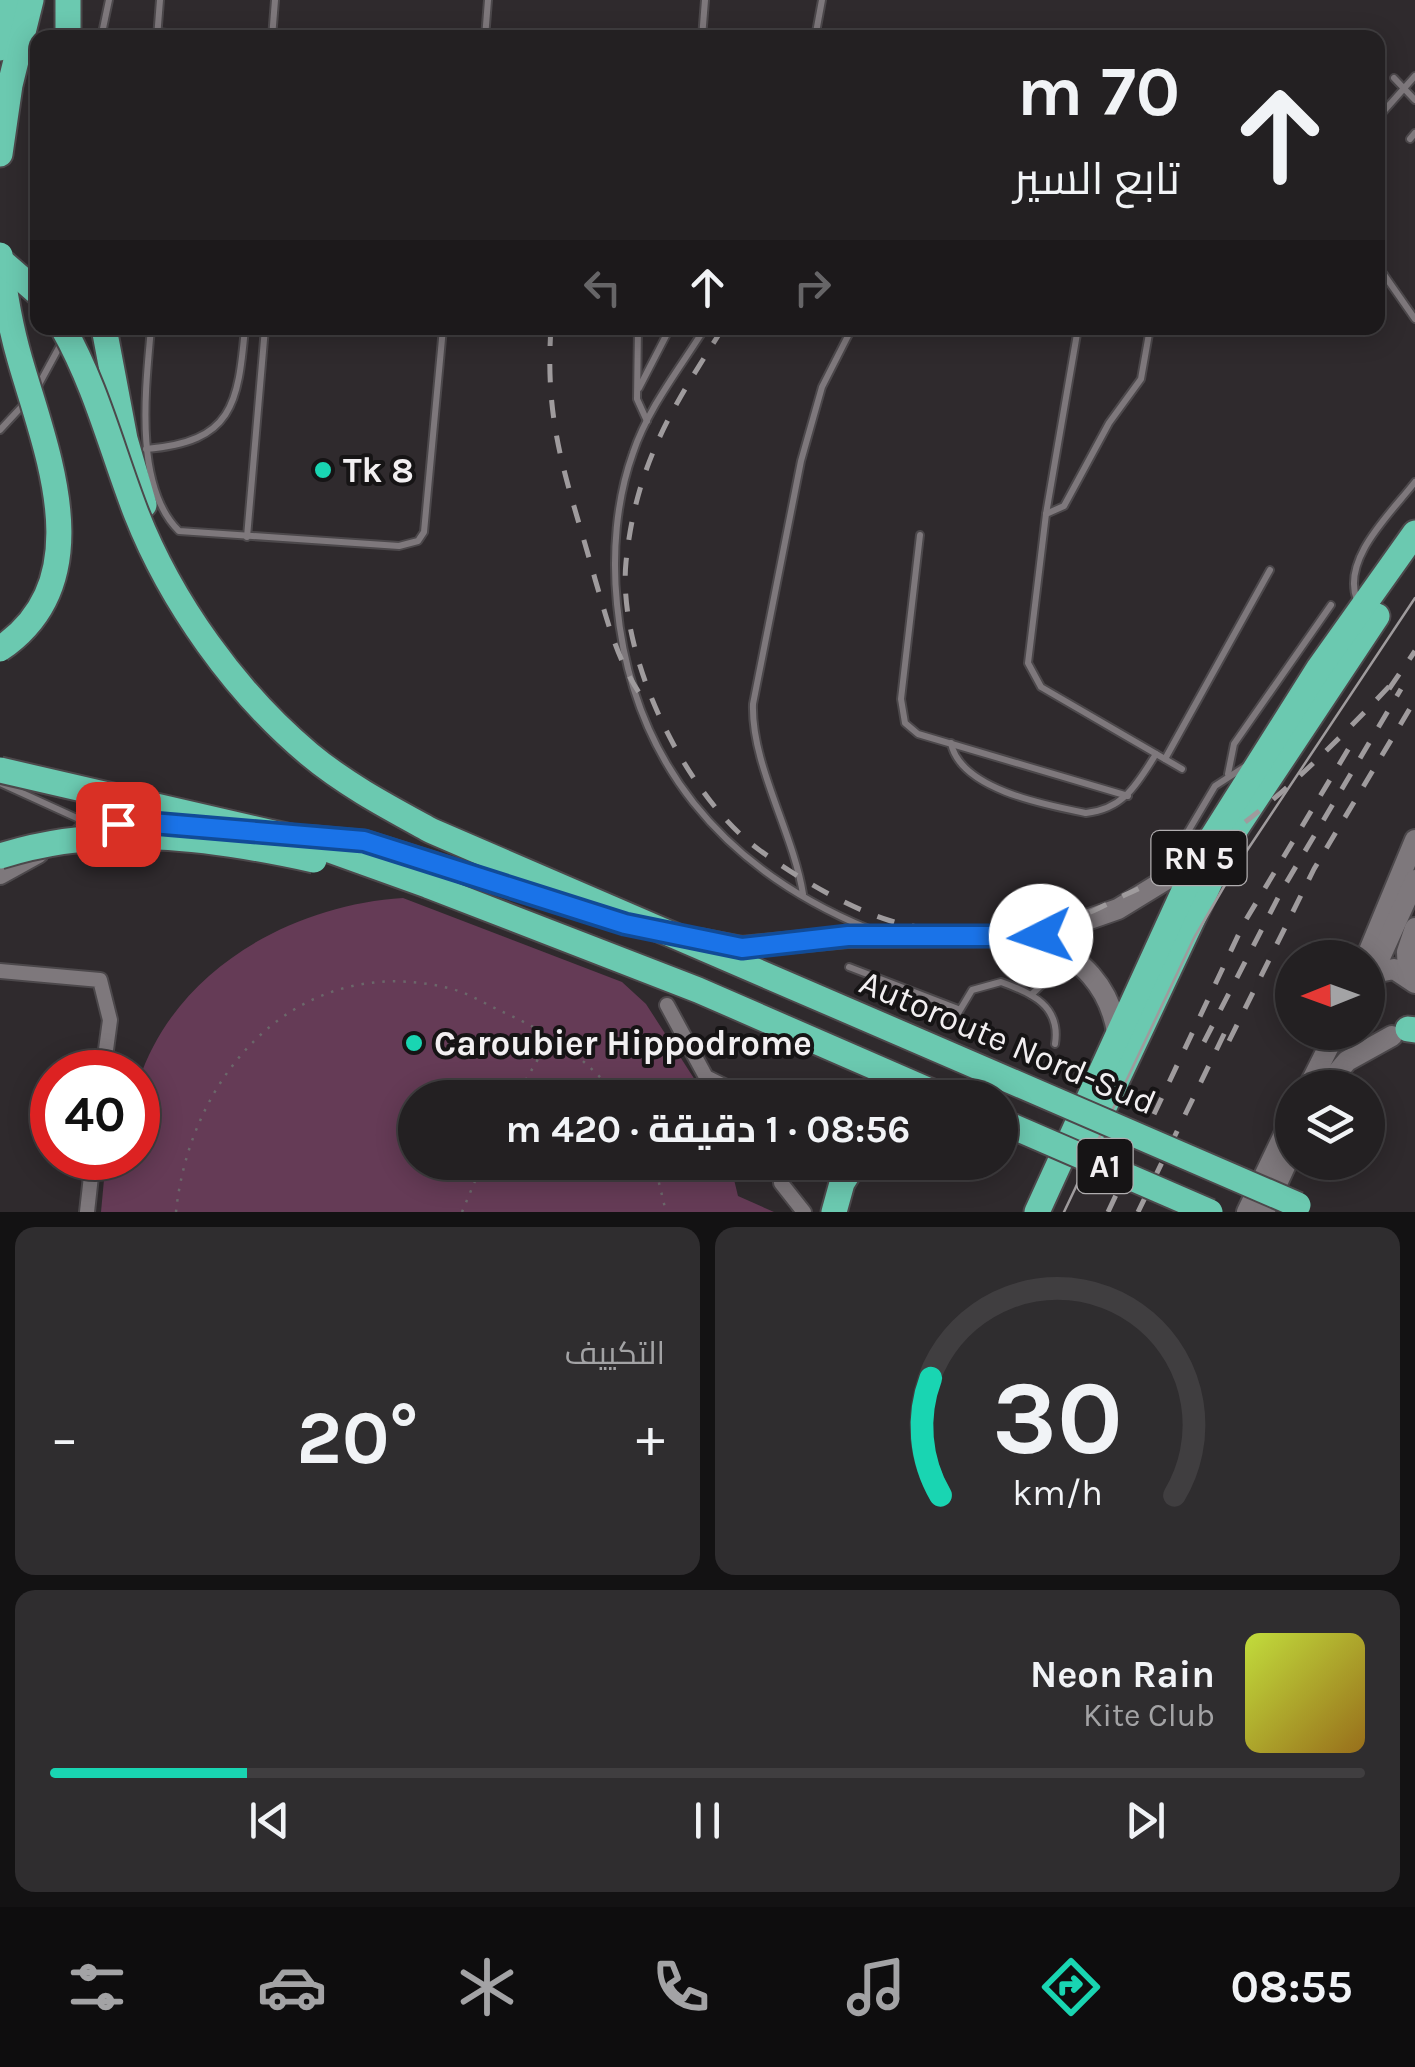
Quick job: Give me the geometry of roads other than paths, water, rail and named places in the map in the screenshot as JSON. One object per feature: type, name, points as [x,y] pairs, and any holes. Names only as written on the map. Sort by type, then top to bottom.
[{"type":"highway","points":[[0,48],[13,0]]},
{"type":"highway","points":[[0,154],[10,85],[31,0]]},
{"type":"highway","points":[[68,0],[68,30]]},
{"type":"highway","points":[[0,257],[30,285]]},
{"type":"highway","points":[[0,257],[19,357],[54,475],[60,519],[59,549],[42,597],[19,631],[0,648]]},
{"type":"highway","points":[[69,335],[145,534],[159,558]]},
{"type":"highway","points":[[105,335],[125,438],[159,558]]},
{"type":"highway","name":"RN 5","points":[[1037,1212],[1117,1032],[1256,763],[1415,533]]},
{"type":"highway","name":"Autoroute Nord-Sud","points":[[159,558],[197,624],[256,702],[308,753],[432,832],[1306,1209]]},
{"type":"highway","name":"RN 5","points":[[1054,1212],[1208,855],[1276,768],[1415,562]]},
{"type":"highway","points":[[0,770],[299,839],[698,990],[905,1080]]},
{"type":"highway","points":[[0,856],[102,836],[208,839],[427,885]]},
{"type":"highway","name":"A1","points":[[1018,1129],[1210,1212]]},
{"type":"highway","points":[[1018,1139],[1058,1146]]},
{"type":"highway","points":[[834,1212],[844,1180]]},
{"type":"street","points":[[0,874],[96,826],[140,822],[364,841],[625,924],[742,948],[886,936],[1041,936],[1118,908],[1208,855]]},
{"type":"street","points":[[1379,940],[1415,840]]},
{"type":"street","points":[[1408,976],[1407,923],[1415,880]]},
{"type":"street","points":[[1385,949],[1407,923]]},
{"type":"street","points":[[1041,936],[1072,956],[1105,991],[1117,1032]]},
{"type":"street","points":[[0,971],[100,980],[110,1020],[106,1050]]},
{"type":"street","points":[[667,1005],[706,1077],[712,1080]]},
{"type":"street","points":[[1339,1070],[1347,1061],[1407,1029]]},
{"type":"street","points":[[1247,1212],[1275,1154]]},
{"type":"street","points":[[87,1212],[91,1180]]},
{"type":"street","points":[[781,1180],[804,1212]]},
{"type":"street","points":[[1264,1212],[1278,1180]]},
{"type":"lane","points":[[103,30],[109,0]]},
{"type":"lane","points":[[157,30],[160,0]]},
{"type":"lane","points":[[273,30],[276,0]]},
{"type":"lane","points":[[486,30],[488,0]]},
{"type":"lane","points":[[703,30],[705,0]]},
{"type":"lane","points":[[816,30],[822,0]]},
{"type":"lane","points":[[1385,110],[1415,76]]},
{"type":"lane","points":[[1394,78],[1415,100]]},
{"type":"lane","points":[[1385,276],[1415,320]]},
{"type":"lane","points":[[0,430],[35,391],[63,335]]},
{"type":"lane","points":[[150,335],[144,404],[146,449],[166,514],[179,531],[399,546],[418,541],[426,522],[443,335]]},
{"type":"lane","points":[[146,449],[190,444],[225,418],[240,389],[244,335]]},
{"type":"lane","points":[[247,537],[264,335]]},
{"type":"lane","points":[[638,335],[637,394],[648,420]]},
{"type":"lane","points":[[637,394],[666,335]]},
{"type":"lane","points":[[701,335],[648,420],[631,457],[616,541],[621,648],[631,690],[656,751],[740,851],[803,896],[886,936]]},
{"type":"lane","points":[[803,896],[790,834],[756,735],[753,704],[800,461],[822,388],[848,335]]},
{"type":"lane","points":[[1077,335],[1046,514],[1027,653],[1030,672],[1050,692],[1182,769]]},
{"type":"lane","points":[[1046,514],[1064,506],[1109,423],[1141,379],[1149,335]]},
{"type":"lane","points":[[1362,608],[1353,591],[1357,562],[1415,482]]},
{"type":"lane","points":[[920,535],[900,708],[911,729],[1128,796]]},
{"type":"lane","points":[[1165,759],[1270,570]]},
{"type":"lane","points":[[1228,774],[1234,744],[1332,605]]},
{"type":"lane","points":[[951,743],[958,764],[974,779],[1070,810],[1101,812],[1128,796],[1156,754]]},
{"type":"lane","points":[[1155,889],[1213,789],[1228,774],[1256,763]]},
{"type":"lane","points":[[1201,781],[1213,789]]},
{"type":"lane","points":[[0,783],[96,826]]},
{"type":"lane","points":[[1032,995],[1072,956]]},
{"type":"lane","points":[[849,966],[958,1009]]},
{"type":"lane","points":[[954,1020],[972,990],[990,982],[1032,995],[1052,1015],[1055,1044]]},
{"type":"tram line","points":[[1064,1212],[1194,938],[1232,873],[1415,598]]},
{"type":"railway","points":[[551,335],[551,396],[561,456],[613,638],[640,694]]},
{"type":"railway","points":[[719,335],[659,438],[638,495],[626,562],[632,638],[661,719],[705,794],[758,849],[839,899],[891,921],[934,929],[1005,928],[1086,914],[1166,874],[1239,827],[1305,771],[1397,678]]},
{"type":"railway","points":[[1389,689],[1415,651]]},
{"type":"railway","points":[[1204,1042],[1282,890],[1401,689]]},
{"type":"railway","points":[[1229,1041],[1314,869],[1415,700]]},
{"type":"railway","points":[[1108,1212],[1244,923],[1355,738]]},
{"type":"railway","points":[[1138,1212],[1228,1026]]},
{"type":"place","name":"Tk 8","points":[[323,470]]},
{"type":"place","name":"Caroubier Hippodrome","points":[[414,1043]]}]
